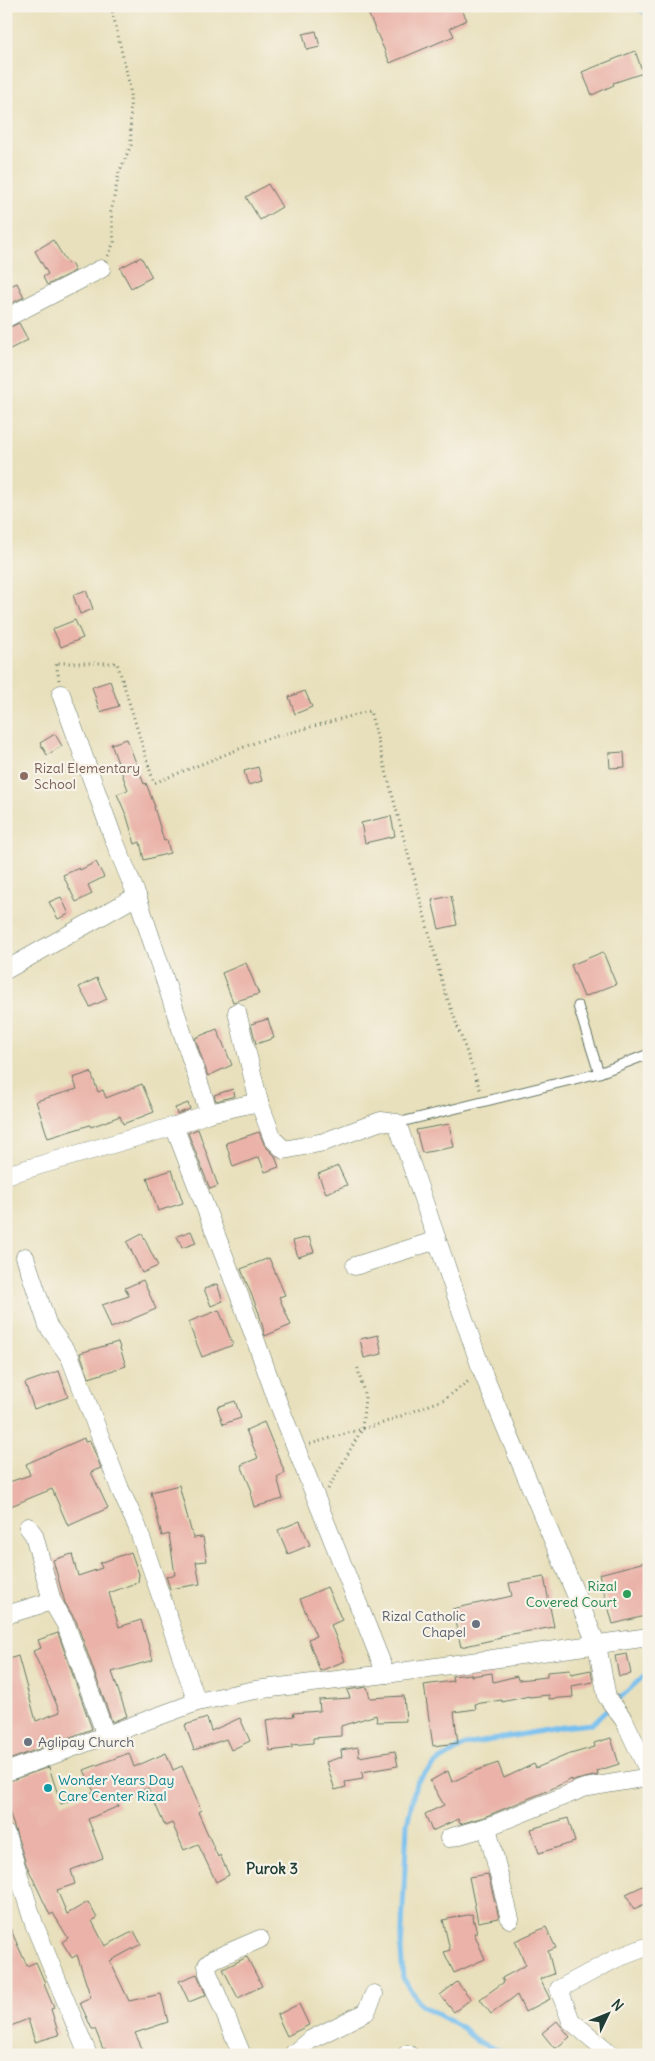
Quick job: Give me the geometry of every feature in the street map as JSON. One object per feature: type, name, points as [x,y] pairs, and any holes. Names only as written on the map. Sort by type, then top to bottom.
[{"type":"street","points":[[6,318],[101,269]]},
{"type":"street","points":[[61,694],[114,840],[137,896],[209,1113]]},
{"type":"street","points":[[6,970],[137,896]]},
{"type":"street","points":[[237,1012],[259,1102],[273,1139],[284,1150],[324,1142],[381,1121],[397,1124],[482,1371],[597,1645],[607,1696],[624,1720],[649,1772]]},
{"type":"street","points":[[6,1175],[174,1126],[209,1113],[259,1102]]},
{"type":"street","points":[[174,1126],[296,1448],[386,1674]]},
{"type":"street","points":[[355,1266],[436,1240]]},
{"type":"street","points":[[25,1257],[48,1326],[70,1357],[120,1489],[137,1526],[197,1702]]},
{"type":"street","points":[[28,1527],[34,1535],[52,1601],[66,1625],[106,1736]]},
{"type":"street","points":[[6,1615],[52,1601]]},
{"type":"street","points":[[6,1772],[197,1702],[255,1690],[386,1674],[649,1637]]},
{"type":"street","points":[[449,1838],[487,1827],[584,1788],[649,1777]]},
{"type":"street","points":[[487,1827],[510,1919]]},
{"type":"street","points":[[6,1834],[34,1924],[88,2055]]},
{"type":"street","points":[[242,2055],[208,1973],[207,1965],[214,1959],[260,1939]]},
{"type":"street","points":[[612,2055],[571,2021],[559,1989],[615,1959],[649,1946]]},
{"type":"street","points":[[292,2055],[310,2040],[366,2012],[374,1994]]},
{"type":"lane","points":[[578,1006],[599,1073]]},
{"type":"lane","points":[[397,1124],[599,1073],[649,1054]]},
{"type":"path","points":[[101,269],[114,242],[111,212],[119,173],[131,145],[130,87],[110,6]]},
{"type":"path","points":[[61,694],[56,663],[117,663],[154,783],[259,741],[370,711],[444,989],[484,1102]]},
{"type":"path","points":[[319,1505],[362,1429],[365,1397],[358,1364]]},
{"type":"path","points":[[296,1448],[362,1429],[445,1399],[482,1371]]},
{"type":"building","points":[[365,6],[460,6],[467,20],[450,28],[454,36],[390,63]]},
{"type":"building","points":[[316,31],[320,47],[307,50],[303,34]]},
{"type":"building","points":[[635,51],[643,73],[613,83],[614,85],[592,95],[582,72]]},
{"type":"building","points":[[268,184],[282,207],[260,220],[246,197]]},
{"type":"building","points":[[53,240],[68,264],[71,263],[75,271],[47,285],[43,277],[48,274],[35,251]]},
{"type":"building","points":[[141,257],[152,277],[131,288],[120,268]]},
{"type":"building","points":[[17,283],[24,297],[6,306],[6,288]]},
{"type":"building","points":[[19,323],[28,340],[6,351],[6,329]]},
{"type":"building","points":[[86,590],[93,609],[80,614],[73,595]]},
{"type":"building","points":[[75,620],[83,638],[61,647],[53,629]]},
{"type":"building","points":[[110,681],[119,706],[100,712],[92,687]]},
{"type":"building","points":[[305,691],[312,707],[295,714],[289,697]]},
{"type":"building","points":[[55,734],[62,746],[47,755],[40,743]]},
{"type":"building","points":[[127,739],[144,784],[146,783],[164,841],[167,840],[170,853],[144,860],[140,842],[135,844],[127,817],[117,794],[128,790],[111,744]]},
{"type":"building","points":[[624,752],[625,767],[610,768],[609,753]]},
{"type":"building","points":[[258,767],[262,781],[248,785],[244,771]]},
{"type":"building","points":[[391,816],[395,836],[365,843],[361,823]]},
{"type":"building","points":[[96,862],[104,877],[88,885],[92,894],[76,902],[63,875],[79,868],[80,870]]},
{"type":"building","points":[[451,896],[457,925],[439,929],[432,900]]},
{"type":"building","points":[[61,897],[69,914],[58,919],[49,902]]},
{"type":"building","points":[[603,952],[616,984],[584,997],[571,965]]},
{"type":"building","points":[[246,963],[259,994],[233,1002],[222,973]]},
{"type":"building","points":[[97,978],[107,999],[90,1007],[79,987]]},
{"type":"building","points":[[268,1019],[274,1038],[256,1044],[251,1024]]},
{"type":"building","points":[[217,1029],[232,1065],[208,1076],[195,1038]]},
{"type":"building","points":[[91,1072],[98,1092],[103,1090],[106,1098],[142,1084],[154,1112],[123,1124],[120,1116],[91,1127],[90,1125],[48,1138],[36,1101],[77,1089],[73,1078]]},
{"type":"building","points":[[233,1089],[235,1096],[216,1101],[214,1095]]},
{"type":"building","points":[[188,1103],[190,1109],[177,1114],[175,1108]]},
{"type":"building","points":[[449,1124],[454,1147],[422,1153],[416,1130]]},
{"type":"building","points":[[198,1129],[218,1186],[210,1189],[188,1133]]},
{"type":"building","points":[[259,1132],[265,1146],[275,1156],[279,1167],[265,1172],[259,1157],[233,1167],[226,1143]]},
{"type":"building","points":[[338,1166],[347,1185],[326,1193],[318,1174]]},
{"type":"building","points":[[172,1170],[183,1203],[158,1211],[147,1178]]},
{"type":"building","points":[[191,1231],[196,1243],[182,1248],[177,1236]]},
{"type":"building","points":[[142,1234],[158,1266],[142,1273],[127,1242]]},
{"type":"building","points":[[309,1237],[314,1252],[298,1257],[293,1241]]},
{"type":"building","points":[[269,1258],[285,1295],[279,1297],[291,1325],[265,1336],[259,1313],[241,1269]]},
{"type":"building","points":[[143,1280],[156,1309],[111,1328],[102,1305],[129,1296],[125,1288]]},
{"type":"building","points":[[217,1284],[223,1301],[211,1306],[204,1289]]},
{"type":"building","points":[[219,1310],[233,1345],[202,1357],[188,1322]]},
{"type":"building","points":[[378,1335],[382,1354],[364,1358],[360,1339]]},
{"type":"building","points":[[118,1342],[126,1366],[89,1378],[80,1353]]},
{"type":"building","points":[[59,1371],[68,1397],[34,1409],[25,1383]]},
{"type":"building","points":[[235,1401],[241,1418],[223,1424],[217,1407]]},
{"type":"building","points":[[264,1422],[285,1473],[277,1477],[283,1499],[254,1507],[250,1492],[252,1491],[241,1465],[258,1458],[246,1430]]},
{"type":"building","points":[[84,1438],[85,1442],[90,1441],[101,1468],[91,1472],[108,1508],[68,1526],[52,1489],[6,1508],[6,1483],[30,1475],[26,1464]]},
{"type":"building","points":[[179,1485],[193,1538],[203,1537],[207,1561],[196,1562],[200,1584],[170,1589],[166,1576],[175,1575],[169,1534],[162,1536],[151,1492]]},
{"type":"building","points":[[300,1521],[310,1545],[288,1554],[278,1530]]},
{"type":"building","points":[[131,1552],[139,1574],[138,1582],[109,1593],[119,1627],[141,1620],[153,1660],[112,1672],[127,1716],[112,1722],[76,1621],[65,1603],[53,1560],[72,1554],[78,1576],[102,1568],[100,1563]]},
{"type":"building","name":"Rizal Covered Court","points":[[649,1561],[649,1615],[613,1624],[599,1574]]},
{"type":"building","points":[[544,1577],[554,1627],[500,1636],[501,1638],[461,1647],[452,1609],[512,1596],[509,1583]]},
{"type":"building","points":[[327,1587],[342,1620],[331,1625],[345,1661],[320,1671],[308,1639],[316,1636],[300,1599]]},
{"type":"building","points":[[58,1633],[92,1729],[6,1761],[6,1660],[18,1656],[36,1721],[60,1712],[33,1651],[41,1648],[38,1640]]},
{"type":"building","points":[[627,1654],[631,1674],[619,1676],[615,1656]]},
{"type":"building","points":[[570,1670],[571,1674],[591,1670],[593,1682],[572,1686],[573,1697],[549,1699],[549,1695],[529,1696],[502,1702],[502,1700],[475,1704],[476,1709],[454,1712],[458,1743],[433,1746],[424,1685],[453,1681],[452,1676],[471,1674],[471,1676],[492,1673],[493,1682],[517,1676],[518,1680],[547,1677],[547,1672]]},
{"type":"building","points":[[367,1687],[370,1698],[404,1696],[406,1721],[377,1722],[376,1715],[341,1726],[341,1736],[313,1738],[313,1743],[292,1745],[292,1748],[270,1751],[266,1720],[294,1716],[293,1713],[320,1711],[319,1700],[350,1698],[347,1690]]},
{"type":"building","points":[[207,1718],[211,1731],[240,1718],[250,1741],[231,1750],[226,1739],[194,1750],[185,1725]]},
{"type":"building","points":[[611,1738],[619,1764],[597,1771],[598,1775],[572,1781],[572,1779],[484,1817],[460,1824],[458,1819],[432,1831],[425,1814],[444,1805],[430,1781],[448,1771],[452,1782],[498,1763],[504,1778],[534,1764],[536,1768],[567,1755],[595,1747],[594,1743]]},
{"type":"building","points":[[358,1747],[359,1757],[395,1751],[398,1766],[362,1772],[363,1779],[345,1782],[346,1787],[335,1790],[326,1762],[342,1757],[341,1750]]},
{"type":"building","points":[[129,1753],[134,1767],[166,1753],[173,1770],[182,1766],[201,1810],[198,1812],[218,1857],[220,1855],[229,1875],[216,1882],[198,1844],[184,1850],[172,1823],[165,1826],[148,1788],[116,1800],[119,1806],[88,1819],[103,1858],[71,1870],[75,1884],[57,1890],[67,1914],[88,1902],[97,1918],[92,1921],[105,1946],[134,1931],[141,1944],[110,1961],[129,2001],[161,1994],[168,2022],[135,2033],[145,2055],[108,2055],[105,2048],[103,2049],[95,2029],[92,2029],[80,2003],[91,1998],[77,1955],[72,1958],[62,1942],[68,1938],[53,1913],[50,1915],[26,1864],[6,1802],[6,1782],[49,1767],[61,1804],[94,1792],[84,1770]]},
{"type":"building","points":[[568,1818],[575,1842],[539,1853],[531,1829]]},
{"type":"building","points":[[488,1874],[499,1918],[478,1922],[469,1877]]},
{"type":"building","points":[[649,1883],[649,1902],[634,1909],[626,1894]]},
{"type":"building","points":[[472,1914],[477,1933],[474,1933],[485,1959],[454,1973],[444,1952],[450,1950],[443,1920]]},
{"type":"building","points":[[6,1919],[27,1966],[36,1962],[54,2008],[51,2009],[59,2035],[35,2042],[28,2019],[6,2028]]},
{"type":"building","points":[[546,1927],[556,1948],[548,1951],[554,1974],[540,1979],[550,1999],[525,2012],[517,1995],[491,2014],[480,1999],[504,1982],[502,1978],[526,1965],[515,1941]]},
{"type":"building","points":[[247,1957],[262,1986],[238,1998],[223,1969]]},
{"type":"building","points":[[197,1974],[206,1995],[189,2002],[179,1981]]},
{"type":"building","points":[[457,1982],[471,1999],[454,2012],[440,1995]]},
{"type":"building","points":[[299,2004],[309,2025],[287,2036],[277,2015]]},
{"type":"building","points":[[557,2021],[570,2037],[555,2049],[542,2033]]},
{"type":"waterway","points":[[633,6],[649,14]]},
{"type":"waterway","points":[[521,2055],[498,2050],[476,2041],[463,2028],[421,2005],[403,1978],[401,1951],[407,1824],[416,1783],[434,1764],[465,1745],[562,1727],[592,1724],[649,1671]]},
{"type":"place","name":"Rizal Elementary School","points":[[24,776]]},
{"type":"place","name":"Rizal Covered Court","points":[[627,1594]]},
{"type":"place","name":"Rizal Catholic Chapel","points":[[476,1624]]},
{"type":"place","name":"Aglipay Church","points":[[28,1742]]},
{"type":"place","name":"Wonder Years Day Care Center Rizal","points":[[48,1788]]},
{"type":"district","name":"Purok 3","points":[[272,1869]]}]
